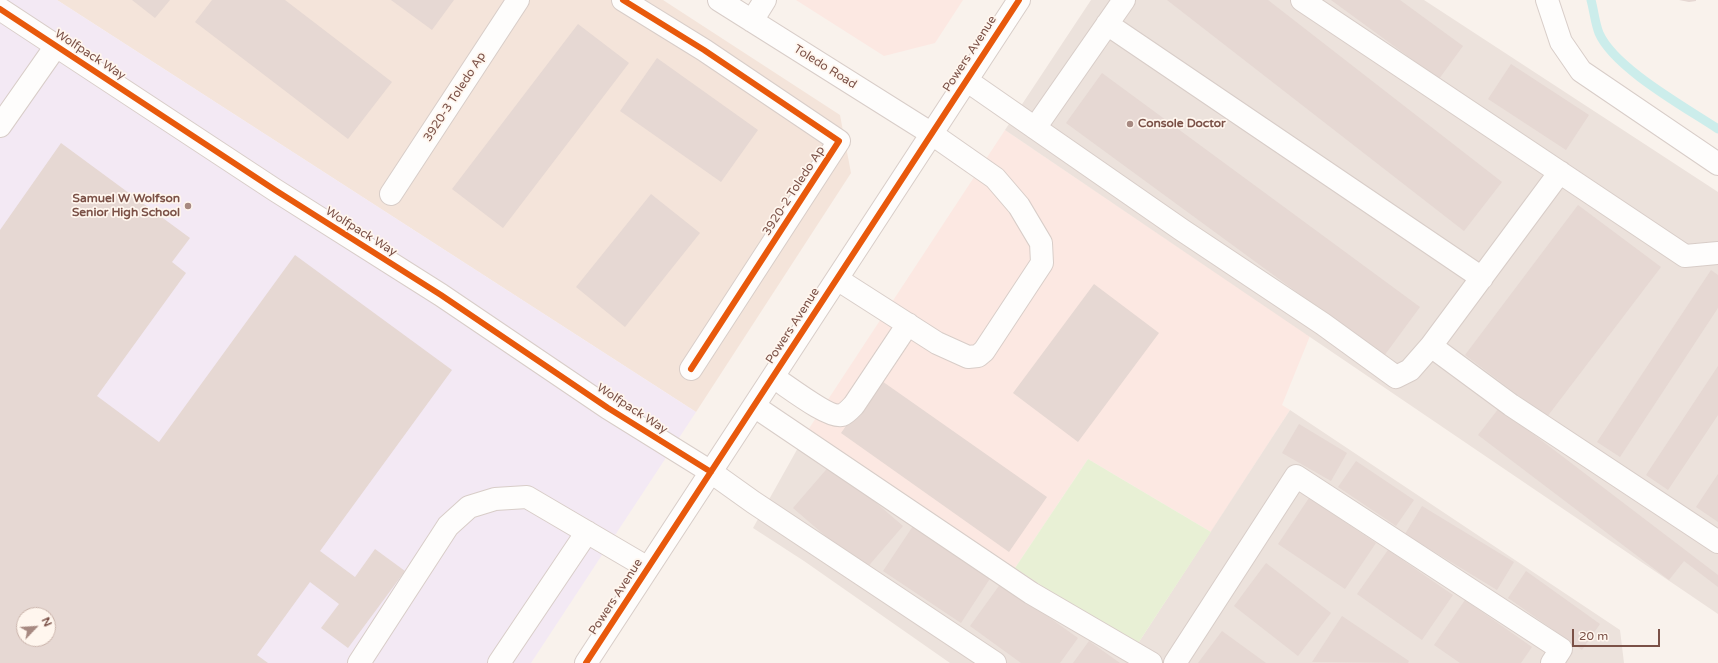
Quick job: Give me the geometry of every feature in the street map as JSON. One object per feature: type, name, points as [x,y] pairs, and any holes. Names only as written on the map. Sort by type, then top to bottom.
[{"type":"street","name":"3920-3 Toledo Ap","points":[[391,194],[518,0]]},
{"type":"street","name":"3920-2 Toledo Ap","points":[[623,0],[704,50],[840,141],[691,369]]},
{"type":"street","name":"Toledo Road","points":[[719,0],[932,134],[994,178],[1019,206],[1041,243],[1042,263],[984,351],[978,356],[968,357],[937,343],[837,279]]},
{"type":"street","points":[[752,21],[765,0]]},
{"type":"street","name":"Powers Avenue","points":[[586,663],[1019,0]]},
{"type":"street","points":[[1035,128],[1124,0]]},
{"type":"street","points":[[1302,0],[1685,256],[1718,253]]},
{"type":"street","points":[[1547,0],[1561,42],[1581,71],[1718,164]]},
{"type":"street","name":"Wolfpack Way","points":[[0,9],[274,190],[441,295],[608,408],[711,472],[752,502],[995,663]]},
{"type":"street","points":[[1107,24],[1482,278]]},
{"type":"street","points":[[0,126],[56,46]]},
{"type":"street","points":[[966,80],[1182,230],[1323,324],[1396,377],[1410,370],[1431,346],[1560,172]]},
{"type":"street","points":[[773,377],[833,415],[842,415],[854,405],[908,324]]},
{"type":"street","points":[[1431,346],[1511,405],[1718,542]]},
{"type":"street","points":[[754,406],[1031,593],[1151,663]]},
{"type":"street","points":[[1175,663],[1296,476],[1561,649],[1552,663]]},
{"type":"street","points":[[359,663],[448,526],[469,507],[494,499],[527,497],[648,568]]},
{"type":"street","points":[[499,663],[587,532]]},
{"type":"shaded area","name":"Samuel W Wolfson Senior High School","points":[[0,0],[57,0],[696,412],[531,663],[0,663]]},
{"type":"shaded area","points":[[57,0],[663,0],[840,115],[851,173],[696,412]]},
{"type":"shaded area","points":[[796,0],[963,0],[935,43],[884,56]]},
{"type":"shaded area","points":[[1091,0],[1424,0],[1718,192],[1718,614],[1005,130]]},
{"type":"shaded area","points":[[1005,130],[1310,336],[1282,405],[1290,410],[1211,532],[1088,459],[1015,568],[808,430]]},
{"type":"shaded area","points":[[1290,410],[1620,630],[1624,663],[950,663],[804,561],[753,528],[808,430],[1135,648]]},
{"type":"green space","points":[[1088,459],[1211,532],[1135,648],[1015,568]]},
{"type":"building","points":[[132,0],[170,0],[155,18]]},
{"type":"building","points":[[212,0],[285,0],[392,82],[348,139],[195,22]]},
{"type":"building","points":[[391,0],[454,0],[432,30]]},
{"type":"building","points":[[1167,0],[1268,0],[1502,182],[1464,231]]},
{"type":"building","points":[[1331,0],[1400,0],[1463,46],[1439,79]]},
{"type":"building","points":[[1679,0],[1696,0],[1696,1],[1689,2]]},
{"type":"building","points":[[578,24],[629,63],[503,228],[452,189]]},
{"type":"building","points":[[657,58],[758,130],[721,182],[620,111]]},
{"type":"building","points":[[1511,64],[1589,115],[1566,150],[1488,99]]},
{"type":"building","points":[[1102,73],[1420,307],[1384,356],[1066,123]]},
{"type":"building","points":[[61,143],[190,238],[172,262],[186,273],[97,396],[159,442],[295,255],[452,370],[320,551],[355,577],[375,549],[405,571],[348,648],[321,628],[339,604],[310,582],[257,655],[268,663],[0,663],[0,230]]},
{"type":"building","points":[[651,194],[700,233],[625,327],[576,287]]},
{"type":"building","points":[[1578,205],[1661,267],[1547,417],[1465,355]]},
{"type":"building","points":[[1711,270],[1718,275],[1718,308],[1620,457],[1597,442]]},
{"type":"building","points":[[1094,284],[1159,333],[1078,442],[1013,393]]},
{"type":"building","points":[[1718,366],[1718,415],[1668,490],[1646,475]]},
{"type":"building","points":[[879,379],[1047,497],[1009,552],[841,433]]},
{"type":"building","points":[[1499,408],[1718,575],[1718,587],[1684,561],[1669,580],[1478,435]]},
{"type":"building","points":[[1299,424],[1347,453],[1331,481],[1282,453]]},
{"type":"building","points":[[1356,461],[1414,500],[1396,526],[1338,487]]},
{"type":"building","points":[[831,464],[903,526],[865,570],[793,508]]},
{"type":"building","points":[[1718,474],[1718,522],[1696,507]]},
{"type":"building","points":[[1309,498],[1376,543],[1345,589],[1278,544]]},
{"type":"building","points":[[1422,506],[1514,562],[1497,590],[1405,534]]},
{"type":"building","points":[[913,526],[991,577],[961,623],[883,571]]},
{"type":"building","points":[[1388,550],[1453,595],[1422,640],[1357,594]]},
{"type":"building","points":[[1266,563],[1331,613],[1298,656],[1234,606]]},
{"type":"building","points":[[1526,571],[1600,624],[1582,650],[1508,598]]},
{"type":"building","points":[[1001,583],[1078,638],[1060,663],[1021,663],[970,626]]},
{"type":"building","points":[[1465,600],[1532,647],[1521,663],[1460,663],[1434,645]]},
{"type":"building","points":[[1342,616],[1409,661],[1408,663],[1312,662]]},
{"type":"building","points":[[1222,631],[1266,663],[1198,663]]},
{"type":"building","points":[[1089,641],[1120,663],[1073,663]]},
{"type":"waterway","points":[[1591,0],[1599,33],[1607,46],[1619,60],[1652,86],[1718,129]]},
{"type":"cycle path","points":[[623,0],[704,50],[839,141],[691,369]]},
{"type":"cycle path","points":[[586,663],[1019,0]]},
{"type":"cycle path","points":[[0,9],[275,190],[441,295],[608,408],[711,472]]},
{"type":"place","name":"Console Doctor","points":[[1130,124]]},
{"type":"place","name":"Samuel W Wolfson Senior High School","points":[[188,206]]}]
